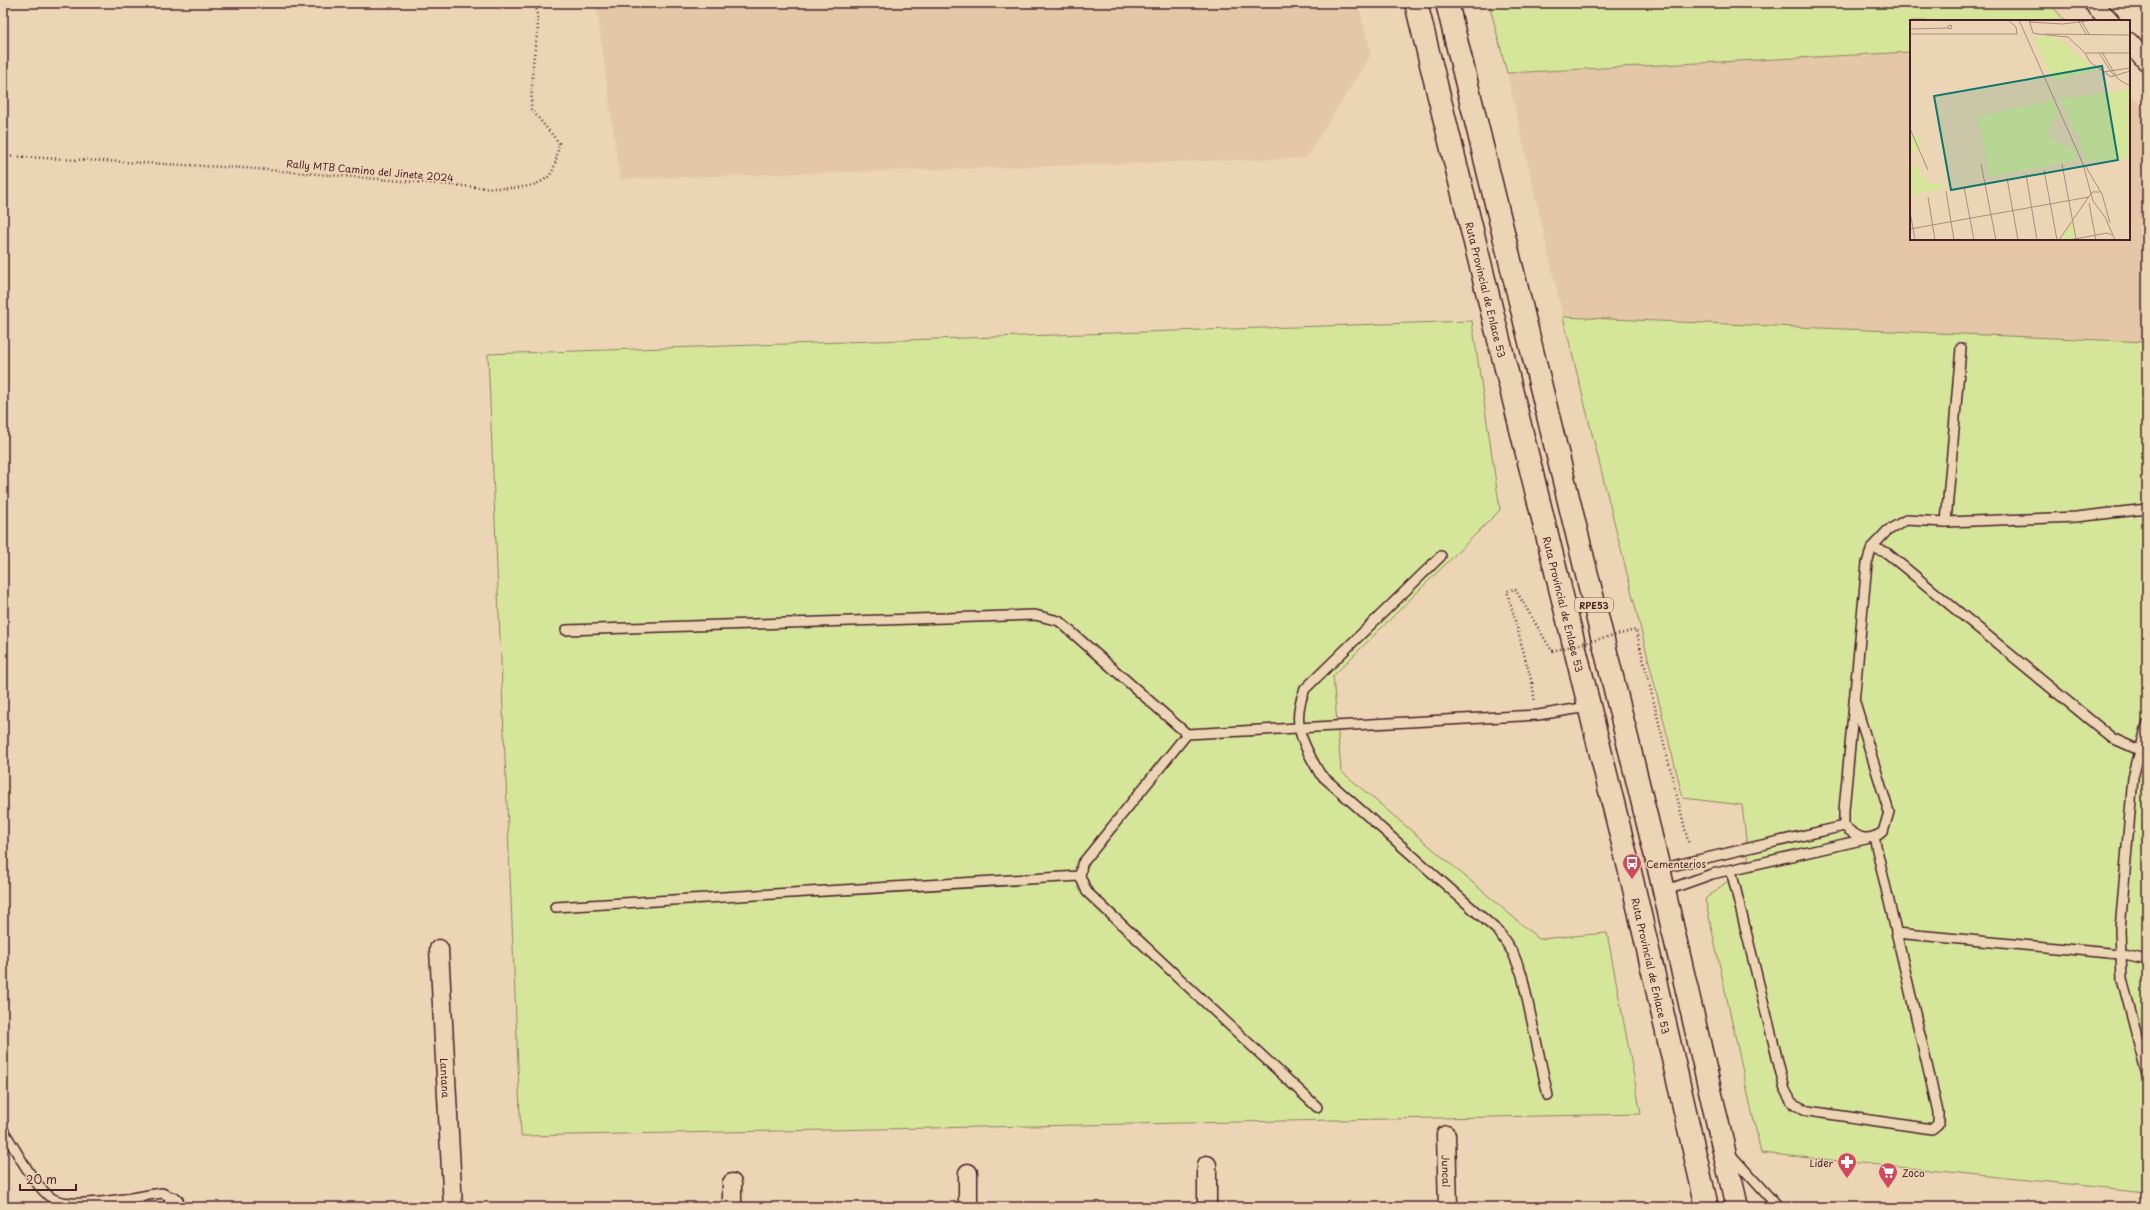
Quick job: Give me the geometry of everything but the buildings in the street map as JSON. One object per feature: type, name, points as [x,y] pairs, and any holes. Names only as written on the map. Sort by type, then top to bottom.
[{"type":"main road","name":"Ruta Provincial de Enlace 53","points":[[1416,3],[1588,707],[1632,880],[1706,1207]]},
{"type":"main road","name":"RPE53","points":[[1448,3],[1659,869],[1737,1207]]},
{"type":"street","points":[[2094,3],[2109,20]]},
{"type":"street","points":[[2130,43],[2147,62]]},
{"type":"street","name":"Lantana","points":[[439,949],[453,1207]]},
{"type":"street","name":"Juncal","points":[[1446,1135],[1448,1207]]},
{"type":"street","points":[[1207,1165],[1207,1207]]},
{"type":"street","points":[[968,1173],[968,1207]]},
{"type":"street","points":[[732,1183],[732,1207]]},
{"type":"lane","points":[[1946,522],[1961,348]]},
{"type":"lane","points":[[1844,826],[1867,563],[1872,547],[1887,531],[1906,520],[1946,522],[2076,517],[2147,510]]},
{"type":"lane","points":[[1872,547],[1887,553],[2112,738],[2139,750]]},
{"type":"lane","points":[[1441,556],[1305,689],[1298,713],[1298,727],[1305,748],[1320,774],[1499,932],[1513,952],[1522,975],[1548,1096]]},
{"type":"lane","points":[[566,630],[1035,615],[1059,621],[1187,734],[1538,715],[1588,707]]},
{"type":"lane","points":[[1664,891],[1712,874],[1870,838],[1883,832],[1889,812],[1854,700]]},
{"type":"lane","points":[[2147,726],[2139,750],[2133,777],[2120,930],[2122,979],[2147,1075]]},
{"type":"lane","points":[[1187,734],[1082,864],[1080,876],[1087,892],[1317,1106]]},
{"type":"lane","points":[[1659,869],[1844,826]]},
{"type":"lane","points":[[1844,826],[1853,834],[1870,838]]},
{"type":"lane","points":[[1731,870],[1785,1090],[1792,1103],[1808,1111],[1932,1129],[1938,1124],[1938,1112],[1896,933],[1870,838]]},
{"type":"lane","points":[[555,907],[1080,876]]},
{"type":"lane","points":[[1896,933],[2120,954],[2147,960]]},
{"type":"lane","points":[[3,1130],[41,1188],[54,1199],[89,1203],[162,1193],[171,1197],[174,1205]]},
{"type":"lane","points":[[1724,1147],[1751,1180],[1778,1207]]},
{"type":"path","name":"Rally MTB Camino del Jinete 2024","points":[[3,156],[244,168],[476,187],[512,188],[531,185],[549,176],[556,161],[559,144],[531,109],[533,63],[538,28],[536,3]]},
{"type":"path","points":[[1538,715],[1532,683],[1507,591],[1514,589],[1552,651],[1636,630],[1689,844]]},
{"type":"shaded area","points":[[596,3],[1358,3],[1371,54],[1306,158],[620,179]]},
{"type":"shaded area","points":[[1910,52],[1910,240],[2130,240],[2130,93],[2147,112],[2147,350],[1563,317],[1507,73]]},
{"type":"green space","points":[[1489,3],[2050,3],[2064,20],[1910,20],[1910,52],[1507,73]]},
{"type":"green space","points":[[1563,317],[2147,342],[2147,1192],[1761,1153],[1705,899],[1749,864],[1742,805],[1683,798]]},
{"type":"green space","points":[[1472,321],[1500,510],[1333,676],[1341,771],[1539,939],[1607,933],[1641,1114],[521,1136],[488,354]]},
{"type":"place","name":"Cementerios","points":[[1632,880]]},
{"type":"place","name":"Lider","points":[[1847,1179]]},
{"type":"place","name":"Zoco","points":[[1888,1189]]}]
